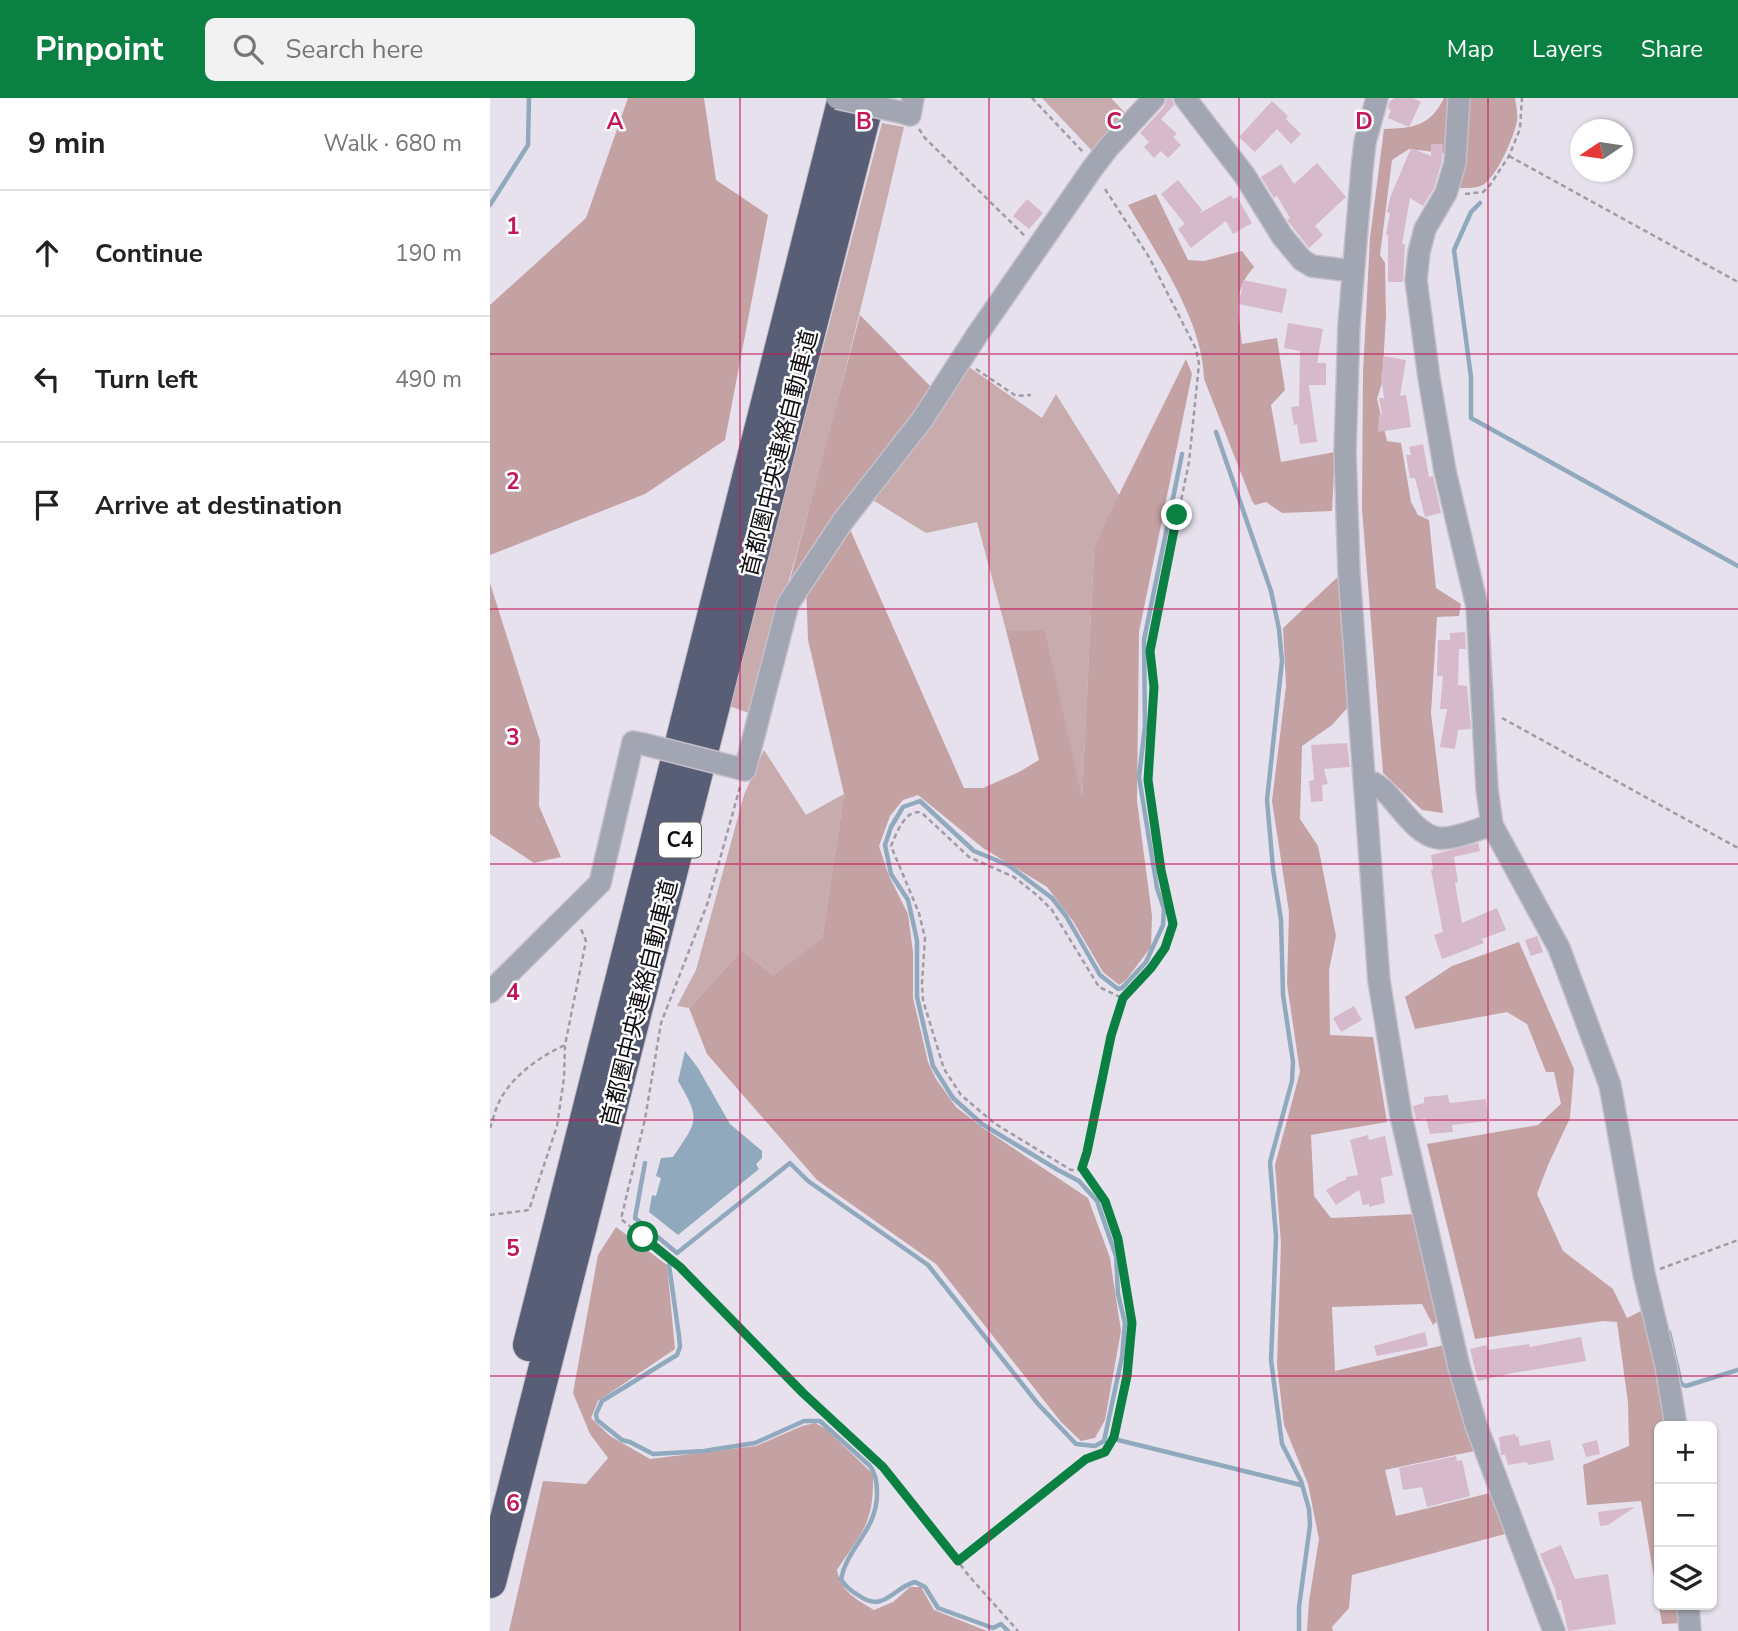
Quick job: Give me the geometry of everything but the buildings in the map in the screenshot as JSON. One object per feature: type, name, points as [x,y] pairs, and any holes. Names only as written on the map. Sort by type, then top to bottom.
[{"type":"highway","name":"首都圏中央連絡自動車道","points":[[490,1513],[556,1234],[844,98]]},
{"type":"highway","name":"首都圏中央連絡自動車道","points":[[490,1582],[869,98]]},
{"type":"street","points":[[837,98],[907,108]]},
{"type":"street","points":[[490,992],[600,883],[633,742],[739,772],[745,770],[789,604],[843,520],[922,420],[1094,167],[1154,98]]},
{"type":"street","points":[[1185,98],[1245,176],[1282,236],[1302,260],[1312,266],[1353,271]]},
{"type":"street","points":[[1377,98],[1365,142],[1353,271],[1345,405],[1346,516],[1379,981],[1401,1116],[1459,1367],[1476,1425],[1554,1631]]},
{"type":"street","points":[[1459,98],[1455,163],[1446,193],[1425,229],[1416,280],[1445,471],[1478,606],[1487,789],[1493,825],[1559,948],[1610,1085],[1643,1274],[1666,1366],[1675,1421]]},
{"type":"street","points":[[1365,781],[1375,783],[1425,834],[1439,838],[1449,837],[1493,825]]},
{"type":"street","points":[[1688,1610],[1690,1631]]},
{"type":"path","points":[[1032,98],[1094,167],[1149,257],[1196,349],[1199,364],[1189,462],[1150,651],[1154,687],[1148,780],[1161,870],[1173,924],[1165,948],[1151,968],[1123,998],[1111,1036],[1082,1168]]},
{"type":"path","points":[[1446,193],[1483,192],[1490,185],[1509,156],[1520,129],[1522,98]]},
{"type":"path","points":[[907,108],[925,138],[1037,248]]},
{"type":"path","points":[[1509,156],[1738,282]]},
{"type":"path","points":[[962,359],[1016,396],[1031,396]]},
{"type":"path","points":[[1482,711],[1503,718],[1738,848]]},
{"type":"path","points":[[739,772],[708,902],[661,1023],[645,1119],[621,1219],[680,1267],[803,1393],[883,1467],[969,1576],[1018,1631]]},
{"type":"path","points":[[1082,1168],[1071,1170],[994,1123],[961,1096],[944,1069],[923,1000],[925,938],[919,913],[891,846],[907,817],[912,812],[922,813],[969,857],[1014,877],[1038,896],[1052,910],[1099,987],[1123,998]]},
{"type":"path","points":[[490,1215],[529,1210],[557,1126],[564,1078],[565,1045],[586,941],[573,910]]},
{"type":"path","points":[[490,1128],[499,1100],[518,1077],[546,1053],[565,1045]]},
{"type":"path","points":[[958,1561],[1086,1459],[1105,1452],[1114,1437],[1127,1376],[1132,1323],[1118,1239],[1105,1201],[1082,1168]]},
{"type":"path","points":[[1643,1274],[1738,1240]]},
{"type":"shaded area","points":[[628,98],[704,98],[716,180],[768,215],[725,440],[645,494],[490,555],[490,305],[586,218]]},
{"type":"shaded area","points":[[1042,98],[1111,98],[1129,117],[1095,154]]},
{"type":"shaded area","points":[[1444,98],[1449,98],[1451,111],[1444,153],[1409,149],[1392,160],[1380,255],[1385,263],[1386,316],[1382,383],[1377,399],[1387,441],[1401,443],[1411,502],[1418,515],[1429,520],[1436,588],[1461,604],[1459,616],[1437,617],[1431,713],[1443,813],[1422,810],[1383,773],[1362,509],[1363,373],[1370,238],[1384,129],[1419,124],[1433,115]]},
{"type":"shaded area","points":[[1467,98],[1515,98],[1517,121],[1504,156],[1488,180],[1477,187],[1455,188]]},
{"type":"shaded area","points":[[882,123],[904,127],[832,422],[749,713],[729,706]]},
{"type":"shaded area","points":[[1156,194],[1188,260],[1204,261],[1242,251],[1254,267],[1239,294],[1238,313],[1242,344],[1277,338],[1285,390],[1271,405],[1281,462],[1335,452],[1332,511],[1282,513],[1266,502],[1255,505],[1252,501],[1204,379],[1202,357],[1187,312],[1165,267],[1128,205]]},
{"type":"shaded area","points":[[860,315],[935,391],[805,558],[786,595]]},
{"type":"shaded area","points":[[1186,359],[1192,374],[1139,632],[1137,801],[1152,916],[1151,947],[1126,980],[1119,985],[1103,972],[1073,921],[1047,887],[983,848],[918,795],[903,800],[890,816],[879,846],[889,876],[908,914],[913,952],[913,998],[928,1062],[936,1079],[956,1107],[1088,1198],[1110,1258],[1121,1331],[1105,1420],[1095,1438],[1081,1441],[1061,1422],[936,1264],[817,1180],[707,1054],[689,1008],[742,950],[773,975],[822,939],[844,794],[808,640],[806,582],[849,527],[964,788],[983,788],[1039,760],[1006,630],[1045,629],[1082,798],[1094,550]]},
{"type":"shaded area","points":[[969,367],[1042,418],[1056,394],[1119,495],[1094,550],[1082,802],[1045,629],[1006,630],[977,522],[926,533],[871,499]]},
{"type":"shaded area","points":[[1341,574],[1350,705],[1332,725],[1302,746],[1300,819],[1318,846],[1336,936],[1329,970],[1330,1035],[1373,1037],[1387,1122],[1311,1135],[1314,1196],[1331,1218],[1416,1214],[1440,1318],[1433,1325],[1422,1304],[1332,1307],[1335,1371],[1444,1345],[1474,1451],[1385,1470],[1396,1516],[1490,1493],[1505,1534],[1352,1575],[1349,1608],[1332,1627],[1333,1631],[1307,1631],[1319,1539],[1308,1484],[1284,1425],[1277,1365],[1281,1244],[1275,1165],[1300,1072],[1287,984],[1289,912],[1272,801],[1286,686],[1283,628]]},
{"type":"shaded area","points":[[490,583],[540,741],[539,806],[561,857],[534,863],[490,834]]},
{"type":"shaded area","points":[[764,750],[806,815],[844,794],[822,940],[773,975],[742,950],[689,1008],[677,1006],[696,970],[744,795]]},
{"type":"shaded area","points":[[1519,942],[1574,1069],[1570,1118],[1537,1194],[1563,1251],[1613,1289],[1627,1318],[1643,1310],[1666,1421],[1654,1421],[1654,1577],[1641,1501],[1587,1505],[1583,1465],[1629,1446],[1628,1402],[1617,1322],[1603,1321],[1475,1339],[1427,1144],[1538,1125],[1561,1104],[1554,1072],[1546,1072],[1527,1024],[1507,1012],[1415,1029],[1405,997],[1452,966]]},
{"type":"shaded area","points":[[616,1227],[667,1265],[675,1349],[598,1401],[591,1418],[610,1436],[650,1459],[756,1446],[815,1423],[826,1429],[873,1474],[869,1516],[837,1570],[846,1589],[874,1610],[893,1602],[910,1587],[921,1587],[934,1610],[987,1631],[509,1631],[543,1481],[586,1484],[608,1458],[590,1434],[573,1393],[598,1255]]},
{"type":"shaded area","points":[[1660,1610],[1681,1610],[1682,1623],[1662,1624]]},
{"type":"water","points":[[685,1051],[698,1068],[730,1124],[762,1151],[762,1158],[756,1164],[759,1169],[678,1235],[649,1212],[652,1195],[656,1196],[661,1178],[656,1176],[661,1158],[673,1157],[688,1135],[694,1120],[690,1104],[678,1081]]},
{"type":"waterway","points":[[490,205],[528,145],[529,98]]},
{"type":"waterway","points":[[1480,203],[1471,212],[1454,250],[1471,377],[1471,418],[1738,566]]},
{"type":"waterway","points":[[1216,432],[1271,591],[1282,661],[1267,800],[1281,920],[1283,995],[1293,1062],[1292,1081],[1270,1162],[1276,1237],[1271,1360],[1282,1444],[1301,1481],[1309,1509],[1310,1525],[1299,1607],[1299,1631]]},
{"type":"waterway","points":[[645,1163],[635,1218],[677,1253],[790,1163],[808,1181],[928,1265],[1038,1404],[1076,1444],[1095,1446],[1104,1441],[1122,1357],[1125,1323],[1118,1294],[1116,1256],[1097,1201],[1079,1181],[982,1124],[953,1098],[933,1066],[917,997],[915,931],[908,900],[891,874],[885,845],[891,827],[903,807],[920,801],[974,851],[1008,865],[1052,898],[1066,916],[1100,975],[1118,989],[1146,962],[1163,925],[1164,909],[1157,888],[1139,777],[1145,726],[1144,640],[1182,454]]},
{"type":"waterway","points":[[669,1265],[680,1347],[677,1355],[602,1401],[596,1414],[597,1420],[622,1440],[653,1454],[704,1451],[755,1443],[804,1421],[820,1421],[870,1466],[876,1481],[873,1517],[844,1568],[841,1579],[846,1586],[867,1600],[875,1602],[888,1598],[915,1582],[925,1587],[938,1608],[993,1628],[1001,1624],[1008,1631]]},
{"type":"waterway","points":[[1669,1332],[1681,1384],[1686,1386],[1738,1370]]},
{"type":"waterway","points":[[1118,1440],[1301,1485]]},
{"type":"route","points":[[643,1237],[680,1267],[803,1393],[883,1467],[958,1561],[1086,1459],[1105,1452],[1114,1437],[1122,1401],[1132,1323],[1118,1239],[1105,1201],[1082,1168],[1111,1036],[1123,998],[1151,968],[1165,948],[1173,924],[1161,870],[1148,780],[1154,687],[1150,651],[1177,515]]}]
